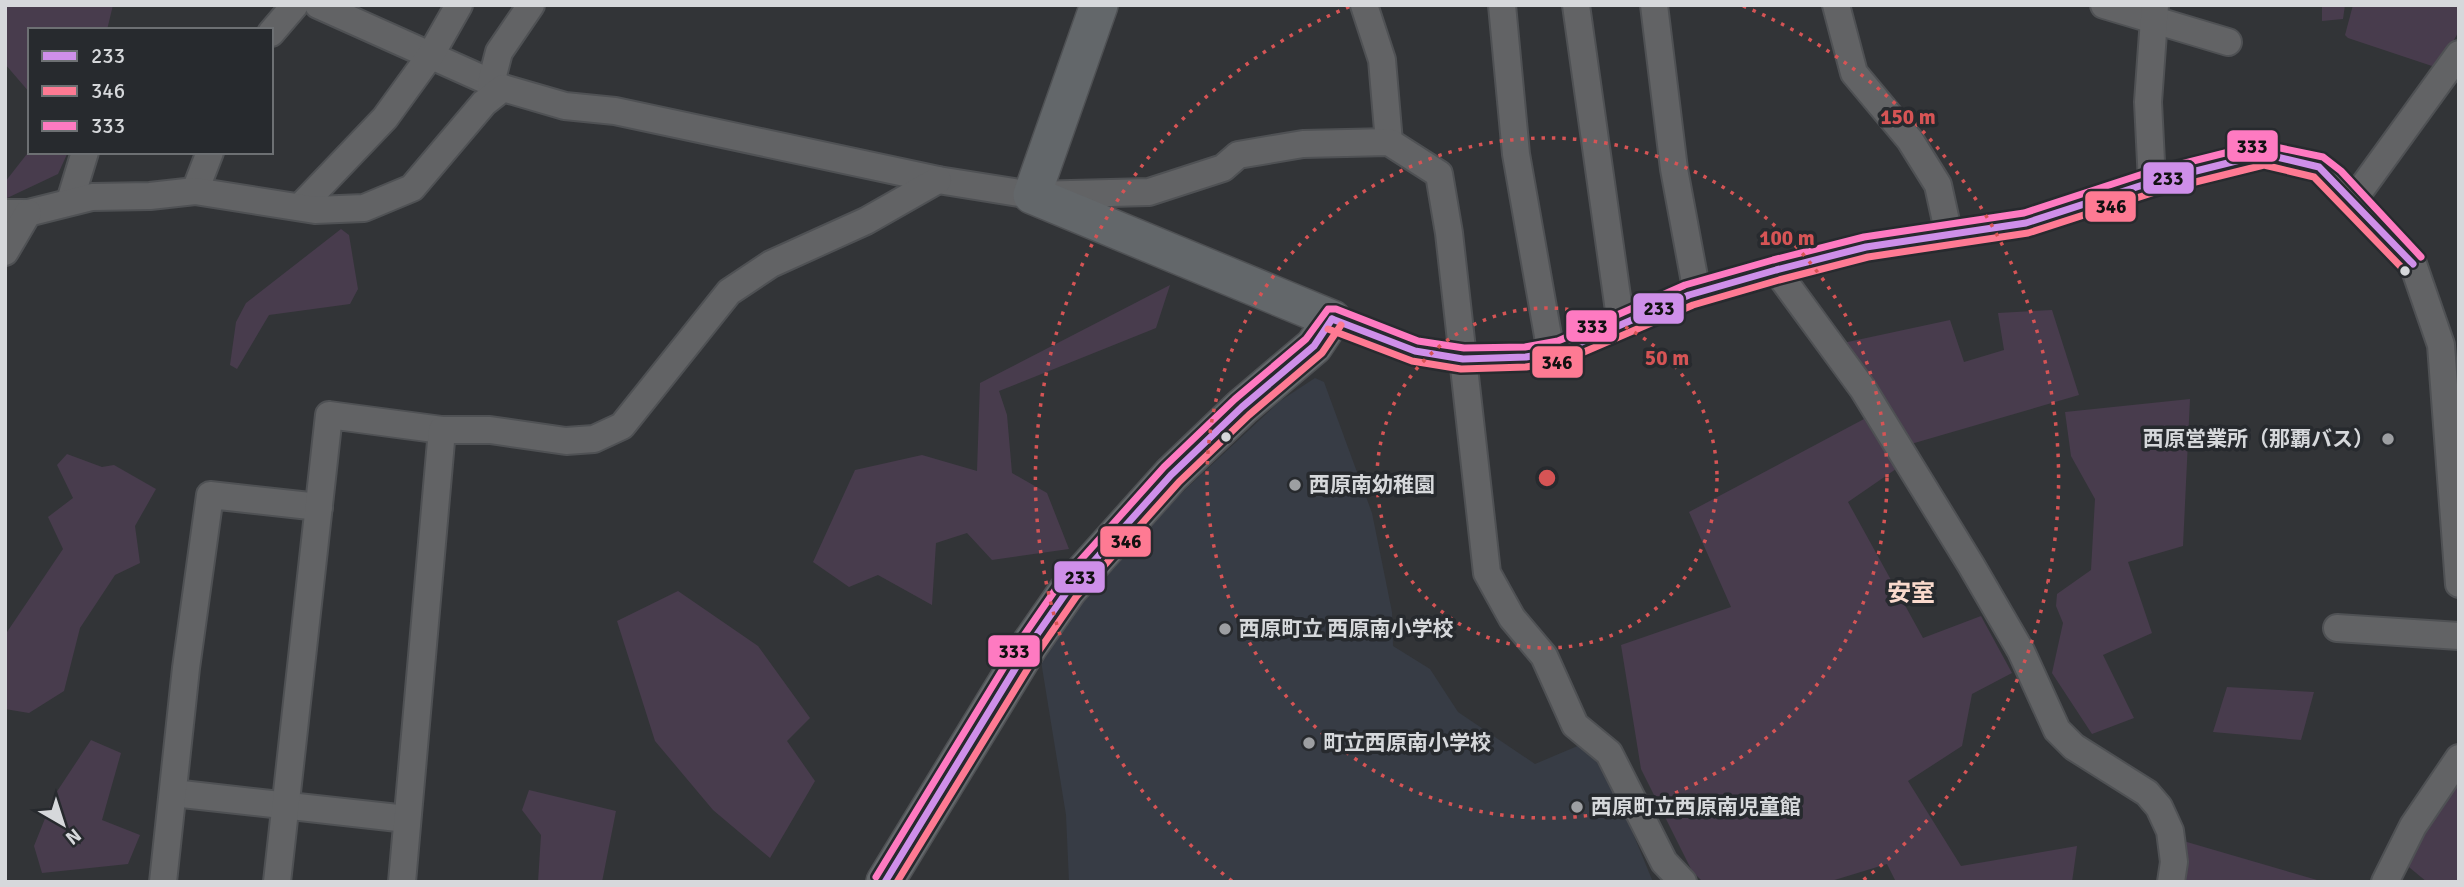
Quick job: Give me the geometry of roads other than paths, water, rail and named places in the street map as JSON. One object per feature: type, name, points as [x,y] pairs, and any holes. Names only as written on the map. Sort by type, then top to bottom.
[{"type":"street","points":[[273,31],[295,5]]},
{"type":"street","points":[[318,5],[497,85],[565,106],[615,111],[939,180],[1032,195],[1149,192],[1223,168],[1238,155],[1303,144],[1389,142],[1439,174],[1449,233],[1487,573],[1512,618],[1544,656],[1575,725],[1609,753],[1664,862],[1683,882]]},
{"type":"street","points":[[300,207],[385,118],[430,56],[459,5]]},
{"type":"street","points":[[5,252],[17,213],[70,201],[195,191],[300,207],[364,208],[412,188],[497,85],[499,52],[531,5]]},
{"type":"street","points":[[1032,195],[1099,5]]},
{"type":"street","points":[[1364,5],[1382,60],[1389,142]]},
{"type":"street","points":[[1502,5],[1516,154],[1551,353]]},
{"type":"street","points":[[1576,5],[1620,326]]},
{"type":"street","points":[[1654,5],[1674,169],[1697,293]]},
{"type":"street","points":[[2104,5],[2154,12],[2228,42]]},
{"type":"street","points":[[1838,6],[1854,73],[1910,140],[1938,185],[1949,234]]},
{"type":"street","points":[[2152,182],[2148,102],[2154,12]]},
{"type":"street","points":[[2354,199],[2459,54]]},
{"type":"street","points":[[70,201],[84,154]]},
{"type":"street","points":[[195,191],[209,154]]},
{"type":"street","points":[[1032,195],[1415,351],[1463,359],[1494,360],[1551,353],[1697,293],[1866,247],[2026,223],[2152,182],[2264,154],[2319,167],[2354,199],[2413,264],[2441,345],[2459,584]]},
{"type":"street","points":[[278,882],[329,415],[442,430],[490,430],[566,441],[594,439],[622,426],[729,292],[771,264],[866,221],[939,180]]},
{"type":"street","points":[[1776,270],[1863,388],[2021,651],[2057,730],[2074,747],[2147,793],[2159,807],[2170,831],[2174,862],[2171,882]]},
{"type":"street","points":[[885,882],[1029,646],[1068,590],[1171,475],[1242,407],[1314,346],[1332,319]]},
{"type":"street","points":[[402,882],[442,430]]},
{"type":"street","points":[[163,882],[210,495],[319,507]]},
{"type":"street","points":[[2337,628],[2459,636]]},
{"type":"street","points":[[2385,882],[2413,826],[2459,758]]},
{"type":"street","points":[[173,793],[407,819]]},
{"type":"place","name":"西原営業所（那覇バス）","points":[[2388,439]]},
{"type":"place","name":"西原南幼稚園","points":[[1295,485]]},
{"type":"place","name":"西原町立 西原南小学校","points":[[1225,629]]},
{"type":"place","name":"町立西原南小学校","points":[[1309,743]]},
{"type":"place","name":"西原町立西原南児童館","points":[[1577,807]]},
{"type":"district","name":"安室","points":[[1911,593]]}]
